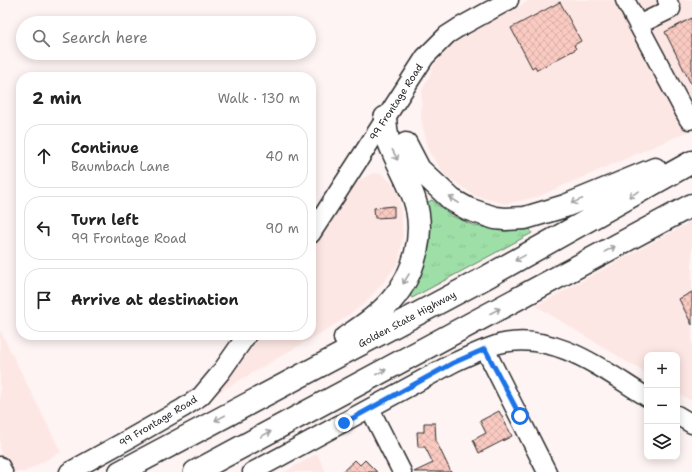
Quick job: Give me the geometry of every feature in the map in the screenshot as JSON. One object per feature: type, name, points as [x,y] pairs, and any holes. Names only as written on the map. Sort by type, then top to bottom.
[{"type":"highway","points":[[385,118],[399,130],[419,169],[434,184],[452,200],[468,209],[496,218],[525,218],[565,206],[667,164],[692,157]]},
{"type":"highway","points":[[250,402],[368,323],[391,301],[408,275],[419,236],[418,221],[412,193],[404,172],[388,141],[385,118]]},
{"type":"highway","name":"Golden State Highway","points":[[120,472],[483,279],[692,162]]},
{"type":"highway","points":[[195,472],[692,205]]},
{"type":"street","name":"99 Frontage Road","points":[[316,226],[425,57],[447,35],[509,0]]},
{"type":"street","points":[[625,0],[689,120]]},
{"type":"street","points":[[638,25],[671,8],[667,0]]},
{"type":"street","name":"99 Frontage Road","points":[[69,472],[146,430],[201,396],[221,372],[243,340]]},
{"type":"street","points":[[252,472],[453,363],[500,344],[534,342],[554,345],[575,354],[644,395]]},
{"type":"street","points":[[485,349],[499,374],[547,472]]},
{"type":"street","points":[[370,409],[402,472]]},
{"type":"street","points":[[680,418],[692,424]]},
{"type":"street","points":[[0,466],[3,472]]},
{"type":"shaded area","points":[[530,0],[692,0],[692,130],[537,197],[505,204],[475,196],[445,175],[429,152],[421,119],[422,91],[434,65],[453,43]]},
{"type":"shaded area","points":[[373,173],[382,174],[391,182],[399,194],[403,235],[399,261],[388,277],[365,303],[336,324],[316,336],[316,243],[352,187],[363,178]]},
{"type":"shaded area","points":[[692,221],[692,401],[680,395],[680,352],[644,352],[644,372],[536,306]]},
{"type":"shaded area","points":[[0,330],[61,452],[24,472],[0,472]]},
{"type":"shaded area","points":[[253,340],[309,340],[206,400],[236,366]]},
{"type":"shaded area","points":[[317,454],[326,472],[284,472]]},
{"type":"green space","points":[[432,200],[452,216],[475,226],[507,231],[529,228],[532,233],[412,298],[407,291],[424,204]]},
{"type":"building","points":[[560,2],[581,41],[574,45],[576,49],[537,70],[535,66],[532,68],[511,28]]},
{"type":"building","points":[[692,18],[692,86],[665,32]]},
{"type":"building","points":[[394,206],[394,217],[375,218],[374,208]]},
{"type":"building","points":[[692,292],[692,325],[679,299]]},
{"type":"building","points":[[499,411],[512,436],[479,453],[473,440],[486,433],[480,421]]},
{"type":"building","points":[[424,423],[435,423],[436,441],[451,472],[414,472],[433,463],[425,447],[418,447],[417,432],[424,432]]},
{"type":"building","points":[[355,460],[360,465],[365,460],[377,472],[342,472]]},
{"type":"route","points":[[344,423],[453,363],[485,349],[520,416]]}]
